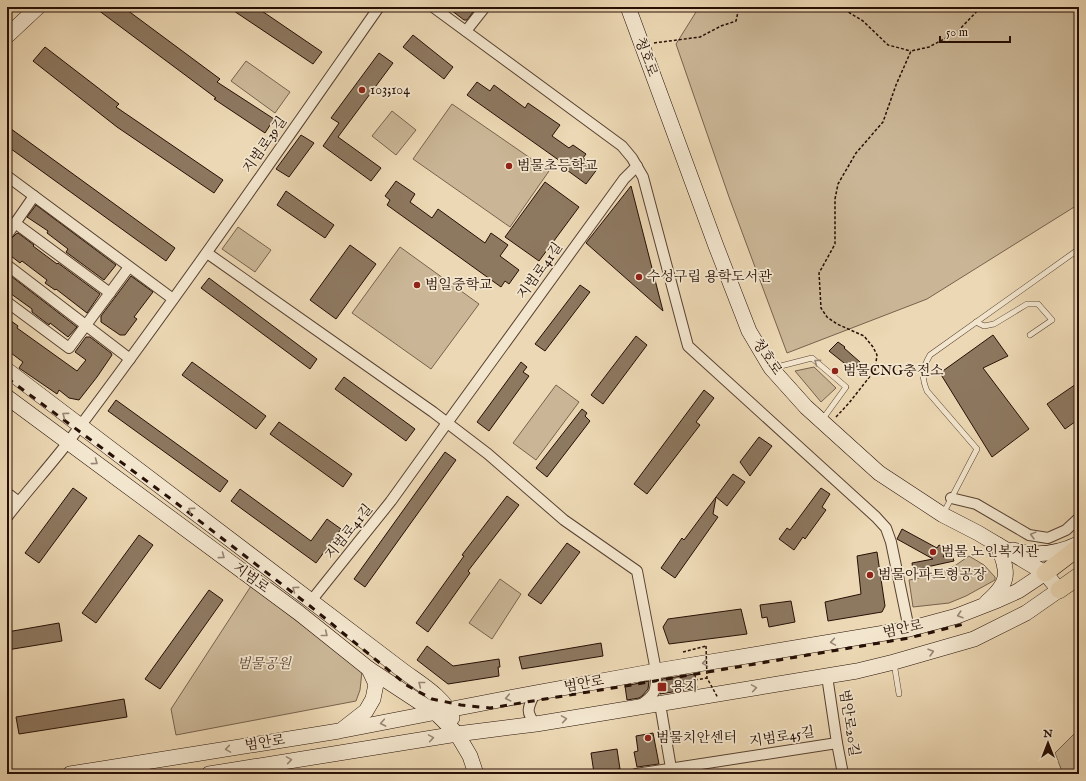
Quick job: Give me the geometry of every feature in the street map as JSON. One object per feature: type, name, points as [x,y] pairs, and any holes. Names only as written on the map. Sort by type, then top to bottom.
[{"type":"highway","name":"범안로","points":[[1045,573],[1079,547]]},
{"type":"highway","name":"범안로","points":[[1059,590],[1079,576]]},
{"type":"main road","points":[[7,36],[38,7]]},
{"type":"main road","name":"청호로","points":[[628,7],[749,331],[771,368],[806,407],[879,474],[942,515],[978,533],[1045,573],[1059,590]]},
{"type":"main road","points":[[7,370],[442,701],[443,712],[470,756],[476,774]]},
{"type":"main road","name":"지범로","points":[[7,397],[299,613],[369,669],[443,712]]},
{"type":"main road","points":[[998,545],[1025,554],[1048,554],[1064,551],[1079,543]]},
{"type":"main road","points":[[980,608],[995,595],[1006,580],[1006,568],[998,545]]},
{"type":"main road","name":"범안로","points":[[70,774],[339,732],[535,693],[656,671],[909,629],[980,608],[1018,591],[1045,573]]},
{"type":"main road","name":"범안로","points":[[209,774],[456,734],[536,724],[856,671],[894,662],[974,639],[1026,613],[1059,590]]},
{"type":"main road","points":[[339,732],[366,711],[373,699],[376,684],[369,669]]},
{"type":"street","name":"지범로39길","points":[[7,517],[68,442],[130,359],[207,253],[379,7]]},
{"type":"street","points":[[433,7],[622,146],[632,158],[643,177],[688,346],[876,517],[886,528],[891,542],[909,629]]},
{"type":"street","points":[[466,31],[485,7]]},
{"type":"street","name":"지범로41길","points":[[311,601],[391,501],[624,179],[637,166]]},
{"type":"street","points":[[7,176],[173,299]]},
{"type":"street","points":[[7,235],[34,196]]},
{"type":"street","points":[[15,223],[110,293]]},
{"type":"street","points":[[207,253],[488,454],[564,520],[637,571],[656,671],[656,687],[651,698],[635,708]]},
{"type":"street","points":[[7,265],[130,359]]},
{"type":"street","points":[[7,302],[69,348],[129,267]]},
{"type":"street","points":[[7,493],[17,504]]},
{"type":"street","points":[[951,498],[976,504],[1030,535],[1048,538],[1066,530],[1079,518]]},
{"type":"street","name":"범안로20길","points":[[827,676],[836,742],[843,774]]},
{"type":"street","points":[[535,693],[528,709],[529,717],[536,724]]},
{"type":"street","points":[[660,704],[672,771]]},
{"type":"street","name":"지범로45길","points":[[636,774],[672,771],[836,742]]},
{"type":"lane","points":[[942,515],[977,449],[927,391],[923,382],[925,364],[930,355],[1079,249]]},
{"type":"lane","points":[[976,322],[984,326],[994,324],[1027,304],[1038,304],[1052,320],[1030,335]]},
{"type":"lane","points":[[771,368],[812,358],[846,387],[824,423]]},
{"type":"lane","points":[[894,662],[899,694]]},
{"type":"path","points":[[641,44],[700,37],[736,21],[739,7]]},
{"type":"path","points":[[840,7],[863,21],[888,45],[911,51],[929,47],[957,32],[981,7]]},
{"type":"path","points":[[824,423],[849,403],[875,370],[877,354],[864,336],[837,324],[827,317],[821,308],[820,273],[835,244],[835,199],[838,184],[856,153],[883,122],[896,85],[911,51]]},
{"type":"path","points":[[683,652],[706,646],[706,678],[718,698]]},
{"type":"path","points":[[695,680],[706,678]]},
{"type":"green space","points":[[693,7],[1079,7],[1079,204],[927,299],[787,353],[729,197],[676,44],[696,12]]},
{"type":"green space","points":[[246,61],[290,92],[275,113],[231,81]]},
{"type":"green space","points":[[452,104],[549,171],[510,227],[413,159]]},
{"type":"green space","points":[[392,111],[416,130],[396,155],[372,136]]},
{"type":"green space","points":[[238,227],[271,250],[255,272],[222,249]]},
{"type":"green space","points":[[400,247],[479,304],[431,369],[352,313]]},
{"type":"green space","points":[[814,367],[836,388],[821,402],[795,371]]},
{"type":"green space","points":[[556,385],[579,402],[536,460],[513,443]]},
{"type":"green space","points":[[969,556],[984,565],[995,577],[995,580],[966,596],[949,603],[913,607],[909,580],[936,575],[956,565]]},
{"type":"green space","points":[[500,579],[521,594],[492,639],[469,623]]},
{"type":"green space","name":"범물공원","points":[[251,586],[362,671],[360,690],[356,701],[176,735],[171,709]]},
{"type":"green space","points":[[1079,729],[1079,774],[1063,774],[1055,753]]},
{"type":"building","points":[[94,7],[123,7],[220,79],[217,82],[274,119],[265,133],[214,99],[216,98]]},
{"type":"building","points":[[228,7],[256,7],[322,52],[313,64]]},
{"type":"building","points":[[447,7],[476,8],[467,20],[464,20]]},
{"type":"building","name":"103;104","points":[[413,35],[453,67],[444,79],[403,47]]},
{"type":"building","points":[[45,47],[119,104],[116,107],[223,180],[214,193],[117,127],[33,61]]},
{"type":"building","points":[[379,53],[393,63],[338,137],[381,168],[371,181],[323,146],[339,123],[331,118]]},
{"type":"building","points":[[477,82],[490,91],[494,85],[525,108],[528,103],[560,125],[552,136],[569,148],[573,145],[586,154],[583,158],[598,168],[586,184],[560,165],[560,161],[467,95]]},
{"type":"building","points":[[7,126],[175,248],[166,261],[7,146]]},
{"type":"building","points":[[301,135],[314,143],[289,177],[276,169]]},
{"type":"building","points":[[396,181],[415,194],[410,202],[432,218],[438,209],[485,243],[491,233],[508,245],[500,256],[519,270],[509,284],[505,281],[501,287],[387,205],[390,200],[385,196]]},
{"type":"building","points":[[545,182],[579,207],[539,261],[505,237]]},
{"type":"building","name":"수성구립 용학도서관","points":[[631,186],[663,311],[586,243]]},
{"type":"building","points":[[286,191],[334,225],[325,238],[277,205]]},
{"type":"building","points":[[36,205],[116,265],[104,280],[66,252],[68,249],[47,233],[48,231],[27,217]]},
{"type":"building","points":[[18,233],[57,264],[58,263],[100,294],[87,313],[56,289],[55,290],[45,283],[47,280],[22,261],[20,263],[7,253],[7,243]]},
{"type":"building","points":[[350,245],[376,264],[336,319],[310,300]]},
{"type":"building","points":[[7,273],[77,327],[68,337],[50,323],[49,325],[32,312],[32,309],[7,291]]},
{"type":"building","points":[[131,276],[153,292],[134,317],[137,319],[125,335],[120,335],[101,322],[101,316]]},
{"type":"building","points":[[209,278],[317,359],[310,369],[201,288]]},
{"type":"building","points":[[580,285],[590,292],[545,351],[535,344]]},
{"type":"building","points":[[7,318],[18,326],[17,328],[77,371],[86,360],[75,352],[86,337],[90,337],[112,355],[79,400],[69,398],[59,390],[57,394],[19,368],[23,362],[7,350]]},
{"type":"building","points":[[993,335],[1008,356],[983,368],[1029,429],[992,457],[940,373]]},
{"type":"building","points":[[636,336],[647,345],[603,404],[591,395]]},
{"type":"building","points":[[838,342],[860,362],[854,371],[829,351]]},
{"type":"building","points":[[192,362],[266,416],[256,429],[182,375]]},
{"type":"building","points":[[521,362],[527,367],[523,372],[529,376],[489,431],[477,422]]},
{"type":"building","points":[[344,377],[415,429],[406,441],[335,389]]},
{"type":"building","points":[[1079,382],[1079,419],[1065,429],[1047,404]]},
{"type":"building","points":[[704,390],[714,398],[696,422],[700,425],[647,494],[634,484]]},
{"type":"building","points":[[116,400],[228,481],[220,492],[108,411]]},
{"type":"building","points":[[582,409],[587,413],[585,416],[590,421],[547,477],[536,468]]},
{"type":"building","points":[[279,422],[352,474],[343,487],[270,434]]},
{"type":"building","points":[[759,437],[772,446],[750,476],[740,462]]},
{"type":"building","points":[[445,452],[456,460],[365,587],[354,579]]},
{"type":"building","points":[[733,474],[745,482],[727,506],[716,497]]},
{"type":"building","points":[[73,488],[87,498],[39,563],[25,553]]},
{"type":"building","points":[[821,488],[830,494],[822,507],[826,510],[805,539],[803,537],[794,550],[779,539],[787,528],[790,530]]},
{"type":"building","points":[[240,489],[311,541],[327,519],[341,529],[316,563],[231,501]]},
{"type":"building","points":[[507,496],[519,505],[468,571],[470,573],[428,632],[416,623],[464,556],[462,555]]},
{"type":"building","points":[[716,497],[713,514],[718,517],[675,578],[661,568],[682,538],[684,540]]},
{"type":"building","name":"범물 노인복지관","points":[[902,529],[937,548],[939,545],[947,549],[943,557],[952,555],[954,561],[913,570],[912,563],[933,559],[897,539]]},
{"type":"building","points":[[139,535],[153,545],[96,623],[82,613]]},
{"type":"building","points":[[567,543],[580,552],[541,604],[528,595]]},
{"type":"building","name":"범물아파트형공장","points":[[877,552],[885,606],[882,612],[828,621],[825,602],[861,594],[857,556]]},
{"type":"building","points":[[209,590],[223,600],[160,689],[145,679]]},
{"type":"building","points":[[791,601],[795,622],[769,627],[767,617],[762,618],[760,605]]},
{"type":"building","points":[[741,609],[747,634],[669,644],[663,627],[668,619]]},
{"type":"building","points":[[59,623],[62,641],[7,650],[7,632]]},
{"type":"building","points":[[601,643],[603,656],[522,669],[519,657]]},
{"type":"building","points":[[427,646],[453,666],[499,659],[499,676],[448,684],[417,660]]},
{"type":"building","points":[[695,674],[697,688],[660,694],[662,679]]},
{"type":"building","points":[[649,681],[648,689],[642,696],[627,700],[625,686]]},
{"type":"building","points":[[124,699],[127,717],[19,734],[16,717]]},
{"type":"building","points":[[653,733],[659,764],[637,767],[634,752],[638,751],[636,736]]},
{"type":"building","points":[[617,749],[620,769],[594,773],[591,753]]},
{"type":"railway","points":[[7,378],[171,499],[310,606],[408,686],[432,699],[461,705],[490,708],[909,638],[964,624]]},
{"type":"place","name":"103;104","points":[[362,90]]},
{"type":"place","name":"범물초등학교","points":[[509,166]]},
{"type":"place","name":"수성구립 용학도서관","points":[[639,277]]},
{"type":"place","name":"범일중학교","points":[[417,285]]},
{"type":"place","name":"범물CNG충전소","points":[[835,371]]},
{"type":"place","name":"범물 노인복지관","points":[[933,552]]},
{"type":"place","name":"범물아파트형공장","points":[[870,575]]},
{"type":"place","name":"용지","points":[[662,687]]},
{"type":"place","name":"범물치안센터","points":[[648,738]]}]
